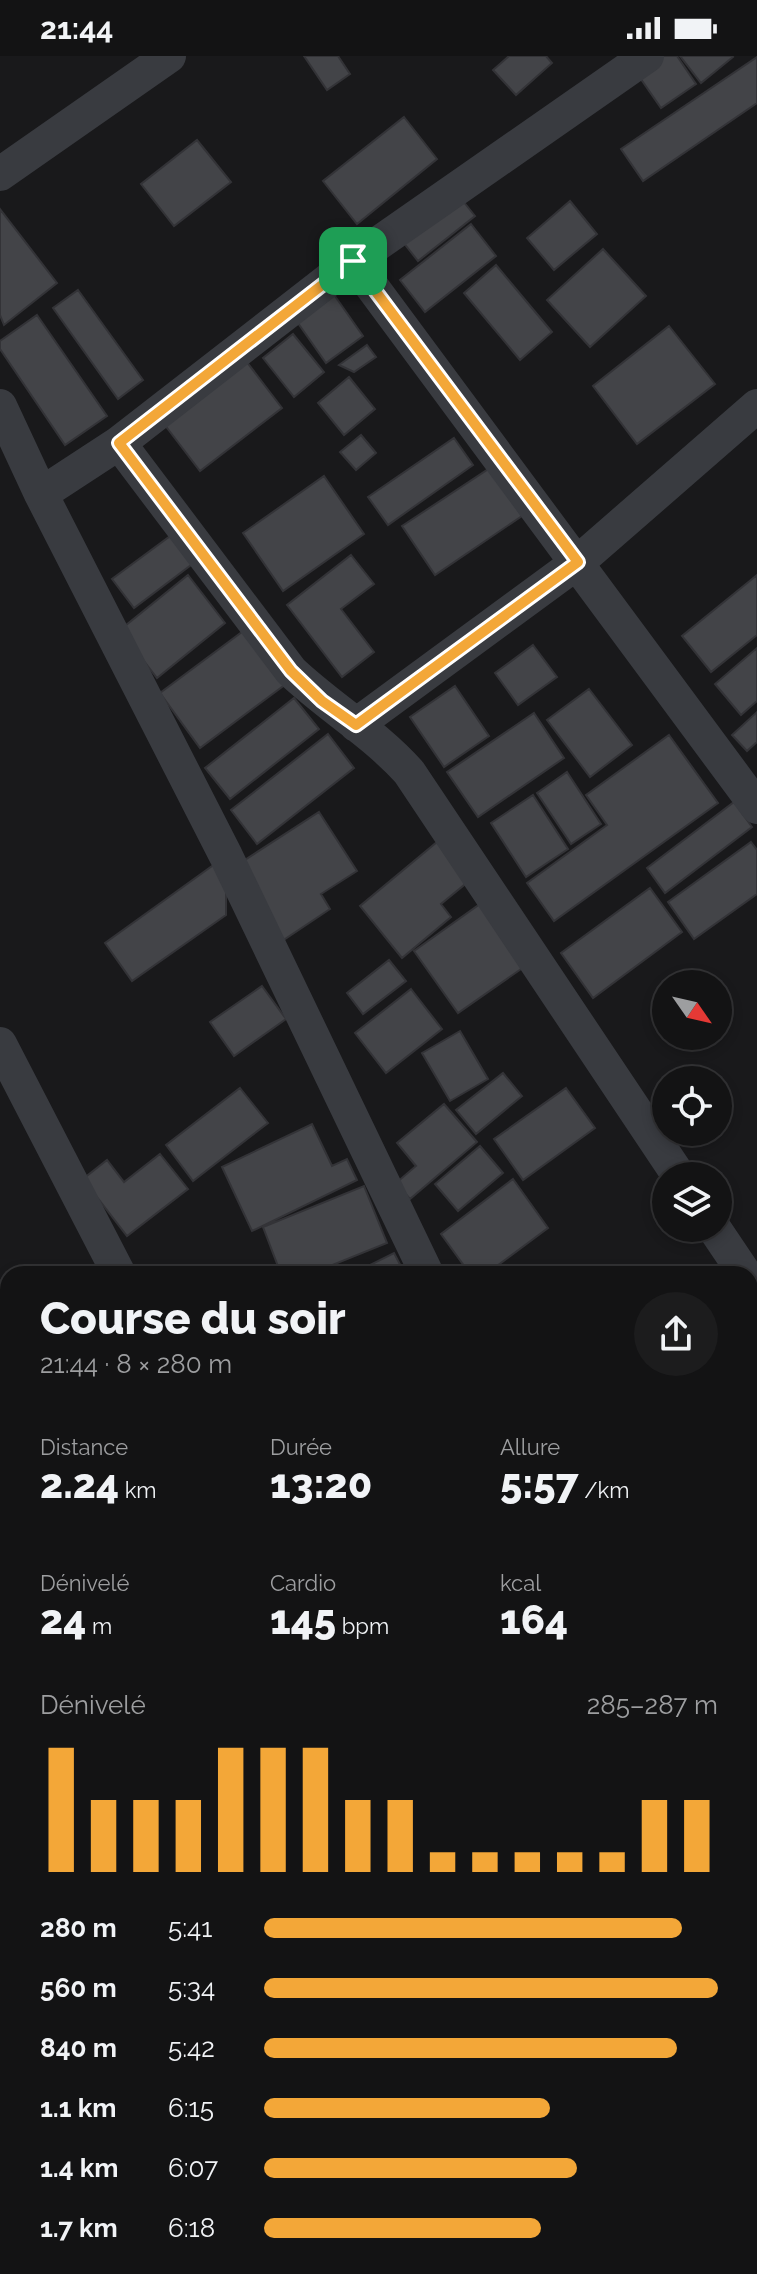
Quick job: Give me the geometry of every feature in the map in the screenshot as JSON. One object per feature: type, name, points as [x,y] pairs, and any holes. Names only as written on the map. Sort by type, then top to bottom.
[{"type":"street","points":[[0,174],[169,56]]},
{"type":"street","points":[[41,494],[119,443],[353,261],[647,56]]},
{"type":"street","points":[[353,261],[757,807]]},
{"type":"street","points":[[0,406],[41,494],[226,856],[423,1266]]},
{"type":"street","points":[[356,725],[578,562],[757,406]]},
{"type":"street","points":[[119,443],[291,671],[322,701],[356,725],[409,772],[670,1162]]},
{"type":"street","points":[[0,1044],[115,1266]]},
{"type":"street","points":[[723,1242],[738,1266]]},
{"type":"building","points":[[304,56],[338,56],[350,74],[327,90]]},
{"type":"building","points":[[509,56],[546,56],[552,63],[516,95],[493,70]]},
{"type":"building","points":[[660,56],[677,56],[696,84],[661,108],[636,72]]},
{"type":"building","points":[[680,56],[732,56],[733,57],[701,83]]},
{"type":"building","points":[[757,57],[757,103],[643,181],[621,149]]},
{"type":"building","points":[[404,117],[437,159],[357,224],[323,181]]},
{"type":"building","points":[[197,140],[231,182],[174,226],[141,184]]},
{"type":"building","points":[[455,191],[475,216],[418,261],[399,237]]},
{"type":"building","points":[[570,201],[597,234],[554,270],[527,238]]},
{"type":"building","points":[[0,209],[57,283],[4,325],[0,315]]},
{"type":"building","points":[[471,224],[496,256],[425,312],[400,280]]},
{"type":"building","points":[[603,249],[646,296],[590,347],[547,300]]},
{"type":"building","points":[[496,265],[552,332],[520,360],[464,293]]},
{"type":"building","points":[[330,289],[363,336],[326,363],[293,316]]},
{"type":"building","points":[[78,290],[143,380],[118,399],[53,308]]},
{"type":"building","points":[[37,315],[107,416],[65,445],[0,349],[0,341]]},
{"type":"building","points":[[669,326],[715,384],[637,444],[593,386]]},
{"type":"building","points":[[293,334],[324,372],[294,397],[263,358]]},
{"type":"building","points":[[367,345],[376,357],[354,372],[339,365]]},
{"type":"building","points":[[243,357],[282,408],[200,471],[161,420]]},
{"type":"building","points":[[349,377],[375,409],[344,435],[318,403]]},
{"type":"building","points":[[361,435],[376,453],[356,470],[340,452]]},
{"type":"building","points":[[454,438],[473,465],[388,525],[368,497]]},
{"type":"building","points":[[490,468],[522,516],[435,575],[402,526]]},
{"type":"building","points":[[324,476],[364,534],[283,591],[243,533]]},
{"type":"building","points":[[173,534],[195,562],[134,608],[112,579]]},
{"type":"building","points":[[351,555],[374,584],[341,609],[374,652],[342,677],[287,605]]},
{"type":"building","points":[[188,575],[225,623],[157,678],[120,630]]},
{"type":"building","points":[[757,575],[757,635],[711,672],[682,636]]},
{"type":"building","points":[[246,629],[286,684],[200,748],[160,693]]},
{"type":"building","points":[[533,645],[557,677],[518,705],[495,673]]},
{"type":"building","points":[[757,648],[757,701],[741,715],[715,684]]},
{"type":"building","points":[[455,686],[489,736],[444,767],[410,717]]},
{"type":"building","points":[[589,689],[632,745],[590,777],[547,720]]},
{"type":"building","points":[[294,698],[319,729],[230,799],[205,768]]},
{"type":"building","points":[[757,712],[757,742],[747,751],[732,735]]},
{"type":"building","points":[[534,713],[564,758],[478,817],[447,772]]},
{"type":"building","points":[[328,734],[354,768],[257,844],[231,810]]},
{"type":"building","points":[[669,735],[718,803],[554,921],[527,883],[607,825],[586,795]]},
{"type":"building","points":[[567,772],[601,824],[571,844],[537,793]]},
{"type":"building","points":[[533,795],[568,849],[526,877],[491,823]]},
{"type":"building","points":[[734,802],[752,827],[665,893],[647,868]]},
{"type":"building","points":[[319,812],[357,871],[321,894],[330,909],[282,941],[234,867]]},
{"type":"building","points":[[437,842],[469,881],[441,904],[451,917],[402,958],[360,906]]},
{"type":"building","points":[[751,842],[757,850],[757,894],[694,939],[668,902]]},
{"type":"building","points":[[226,856],[226,915],[132,981],[105,943]]},
{"type":"building","points":[[650,888],[682,932],[593,998],[561,953]]},
{"type":"building","points":[[480,904],[524,967],[458,1013],[414,951]]},
{"type":"building","points":[[389,960],[406,981],[363,1014],[347,993]]},
{"type":"building","points":[[262,986],[286,1019],[234,1056],[210,1022]]},
{"type":"building","points":[[411,989],[442,1029],[386,1073],[355,1033]]},
{"type":"building","points":[[460,1031],[488,1079],[450,1101],[422,1053]]},
{"type":"building","points":[[503,1073],[522,1096],[476,1134],[456,1110]]},
{"type":"building","points":[[240,1088],[268,1123],[193,1181],[166,1145]]},
{"type":"building","points":[[566,1088],[595,1128],[523,1180],[494,1139]]},
{"type":"building","points":[[444,1104],[477,1142],[410,1199],[396,1183],[416,1166],[397,1143]]},
{"type":"building","points":[[312,1124],[332,1166],[347,1159],[357,1180],[252,1231],[222,1167]]},
{"type":"building","points":[[480,1146],[503,1173],[458,1211],[435,1184]]},
{"type":"building","points":[[160,1154],[188,1189],[127,1236],[83,1179],[107,1160],[124,1182]]},
{"type":"building","points":[[513,1179],[548,1228],[497,1266],[464,1266],[441,1234]]},
{"type":"building","points":[[364,1186],[387,1243],[330,1266],[278,1266],[263,1227]]},
{"type":"building","points":[[394,1253],[401,1266],[368,1266]]},
{"type":"route","points":[[353,261],[578,562],[356,725],[322,701],[291,671],[119,443],[353,261]]}]
